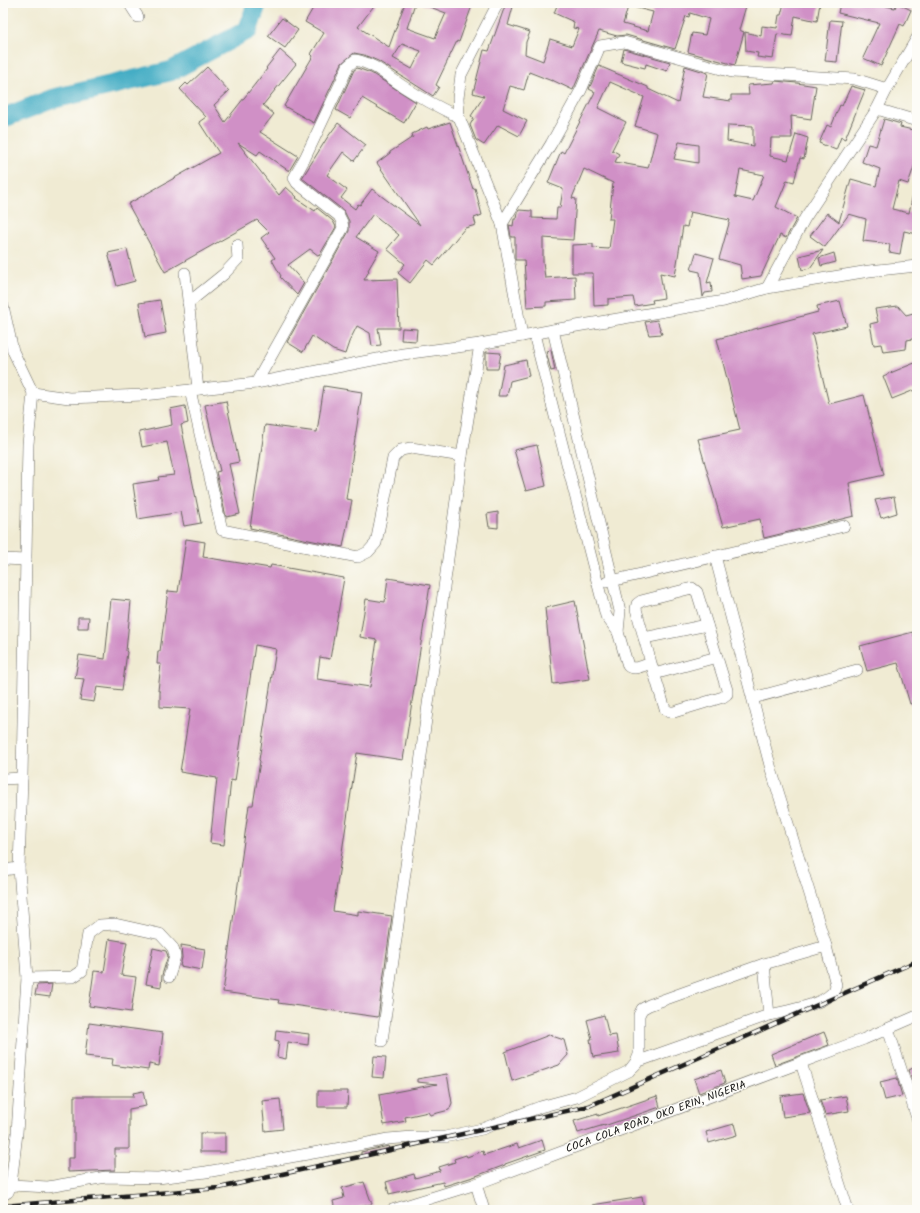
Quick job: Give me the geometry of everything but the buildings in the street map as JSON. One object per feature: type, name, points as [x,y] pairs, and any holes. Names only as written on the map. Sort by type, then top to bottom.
[{"type":"street","points":[[129,3],[138,17]]},
{"type":"street","points":[[498,3],[461,75],[458,98],[459,117],[502,224],[522,336]]},
{"type":"street","points":[[767,288],[806,218],[877,109],[917,38]]},
{"type":"street","points":[[502,224],[581,90],[600,46],[624,42],[732,72],[855,79],[887,89]]},
{"type":"street","points":[[256,383],[343,228],[339,216],[297,183],[294,178],[305,158],[348,66],[355,60],[375,66],[403,87],[459,117]]},
{"type":"street","points":[[877,109],[917,121]]},
{"type":"street","points":[[188,303],[224,274],[238,259],[237,244]]},
{"type":"street","points":[[33,393],[69,398],[143,395],[256,383],[403,354],[480,344],[724,301],[767,288],[869,271],[917,266]]},
{"type":"street","points":[[185,272],[194,390],[222,530],[358,556],[368,552],[376,543],[393,458],[401,450],[411,448],[462,456]]},
{"type":"street","points":[[3,306],[13,351],[33,393],[28,444],[19,868],[27,978],[17,1134],[11,1185],[8,1192],[3,1196]]},
{"type":"street","points":[[553,330],[620,611],[618,632]]},
{"type":"street","points":[[534,334],[606,616],[618,632],[628,666],[635,668],[651,663]]},
{"type":"street","points":[[382,1041],[462,456],[480,344]]},
{"type":"street","points":[[547,384],[565,380]]},
{"type":"street","points":[[567,463],[584,459]]},
{"type":"street","points":[[598,584],[844,526]]},
{"type":"street","points":[[11,1185],[48,1187],[106,1177],[158,1178],[213,1171],[388,1139],[445,1137],[492,1126],[540,1108],[577,1097],[629,1071],[639,1061],[769,1015],[805,1006],[832,994],[836,985],[826,946],[771,769],[715,556]]},
{"type":"street","points":[[3,558],[26,560]]},
{"type":"street","points":[[692,588],[697,592],[727,694],[723,697],[674,712],[669,712],[665,709],[644,638],[636,609],[637,604],[641,601],[692,588]]},
{"type":"street","points":[[644,638],[707,625]]},
{"type":"street","points":[[654,674],[717,657]]},
{"type":"street","points":[[753,698],[857,670]]},
{"type":"street","points":[[3,780],[22,778]]},
{"type":"street","points":[[3,870],[19,868]]},
{"type":"street","points":[[27,978],[73,977],[82,971],[88,934],[100,925],[115,924],[160,934],[166,939],[173,948],[174,956],[169,977]]},
{"type":"street","points":[[629,1071],[639,1055],[639,1014],[642,1009],[649,1005],[764,964],[826,946]]},
{"type":"street","points":[[764,964],[769,1015]]},
{"type":"street","name":"COCA COLA ROAD, OKO ERIN, NIGERIA","points":[[392,1210],[476,1184],[864,1039],[917,1016]]},
{"type":"street","points":[[888,1029],[917,1118]]},
{"type":"street","points":[[801,1063],[848,1210]]},
{"type":"street","points":[[476,1184],[484,1210]]},
{"type":"waterway","points":[[3,118],[52,99],[171,71],[248,30],[257,3]]},
{"type":"railway","points":[[3,1206],[219,1188],[589,1106],[917,961]]}]
